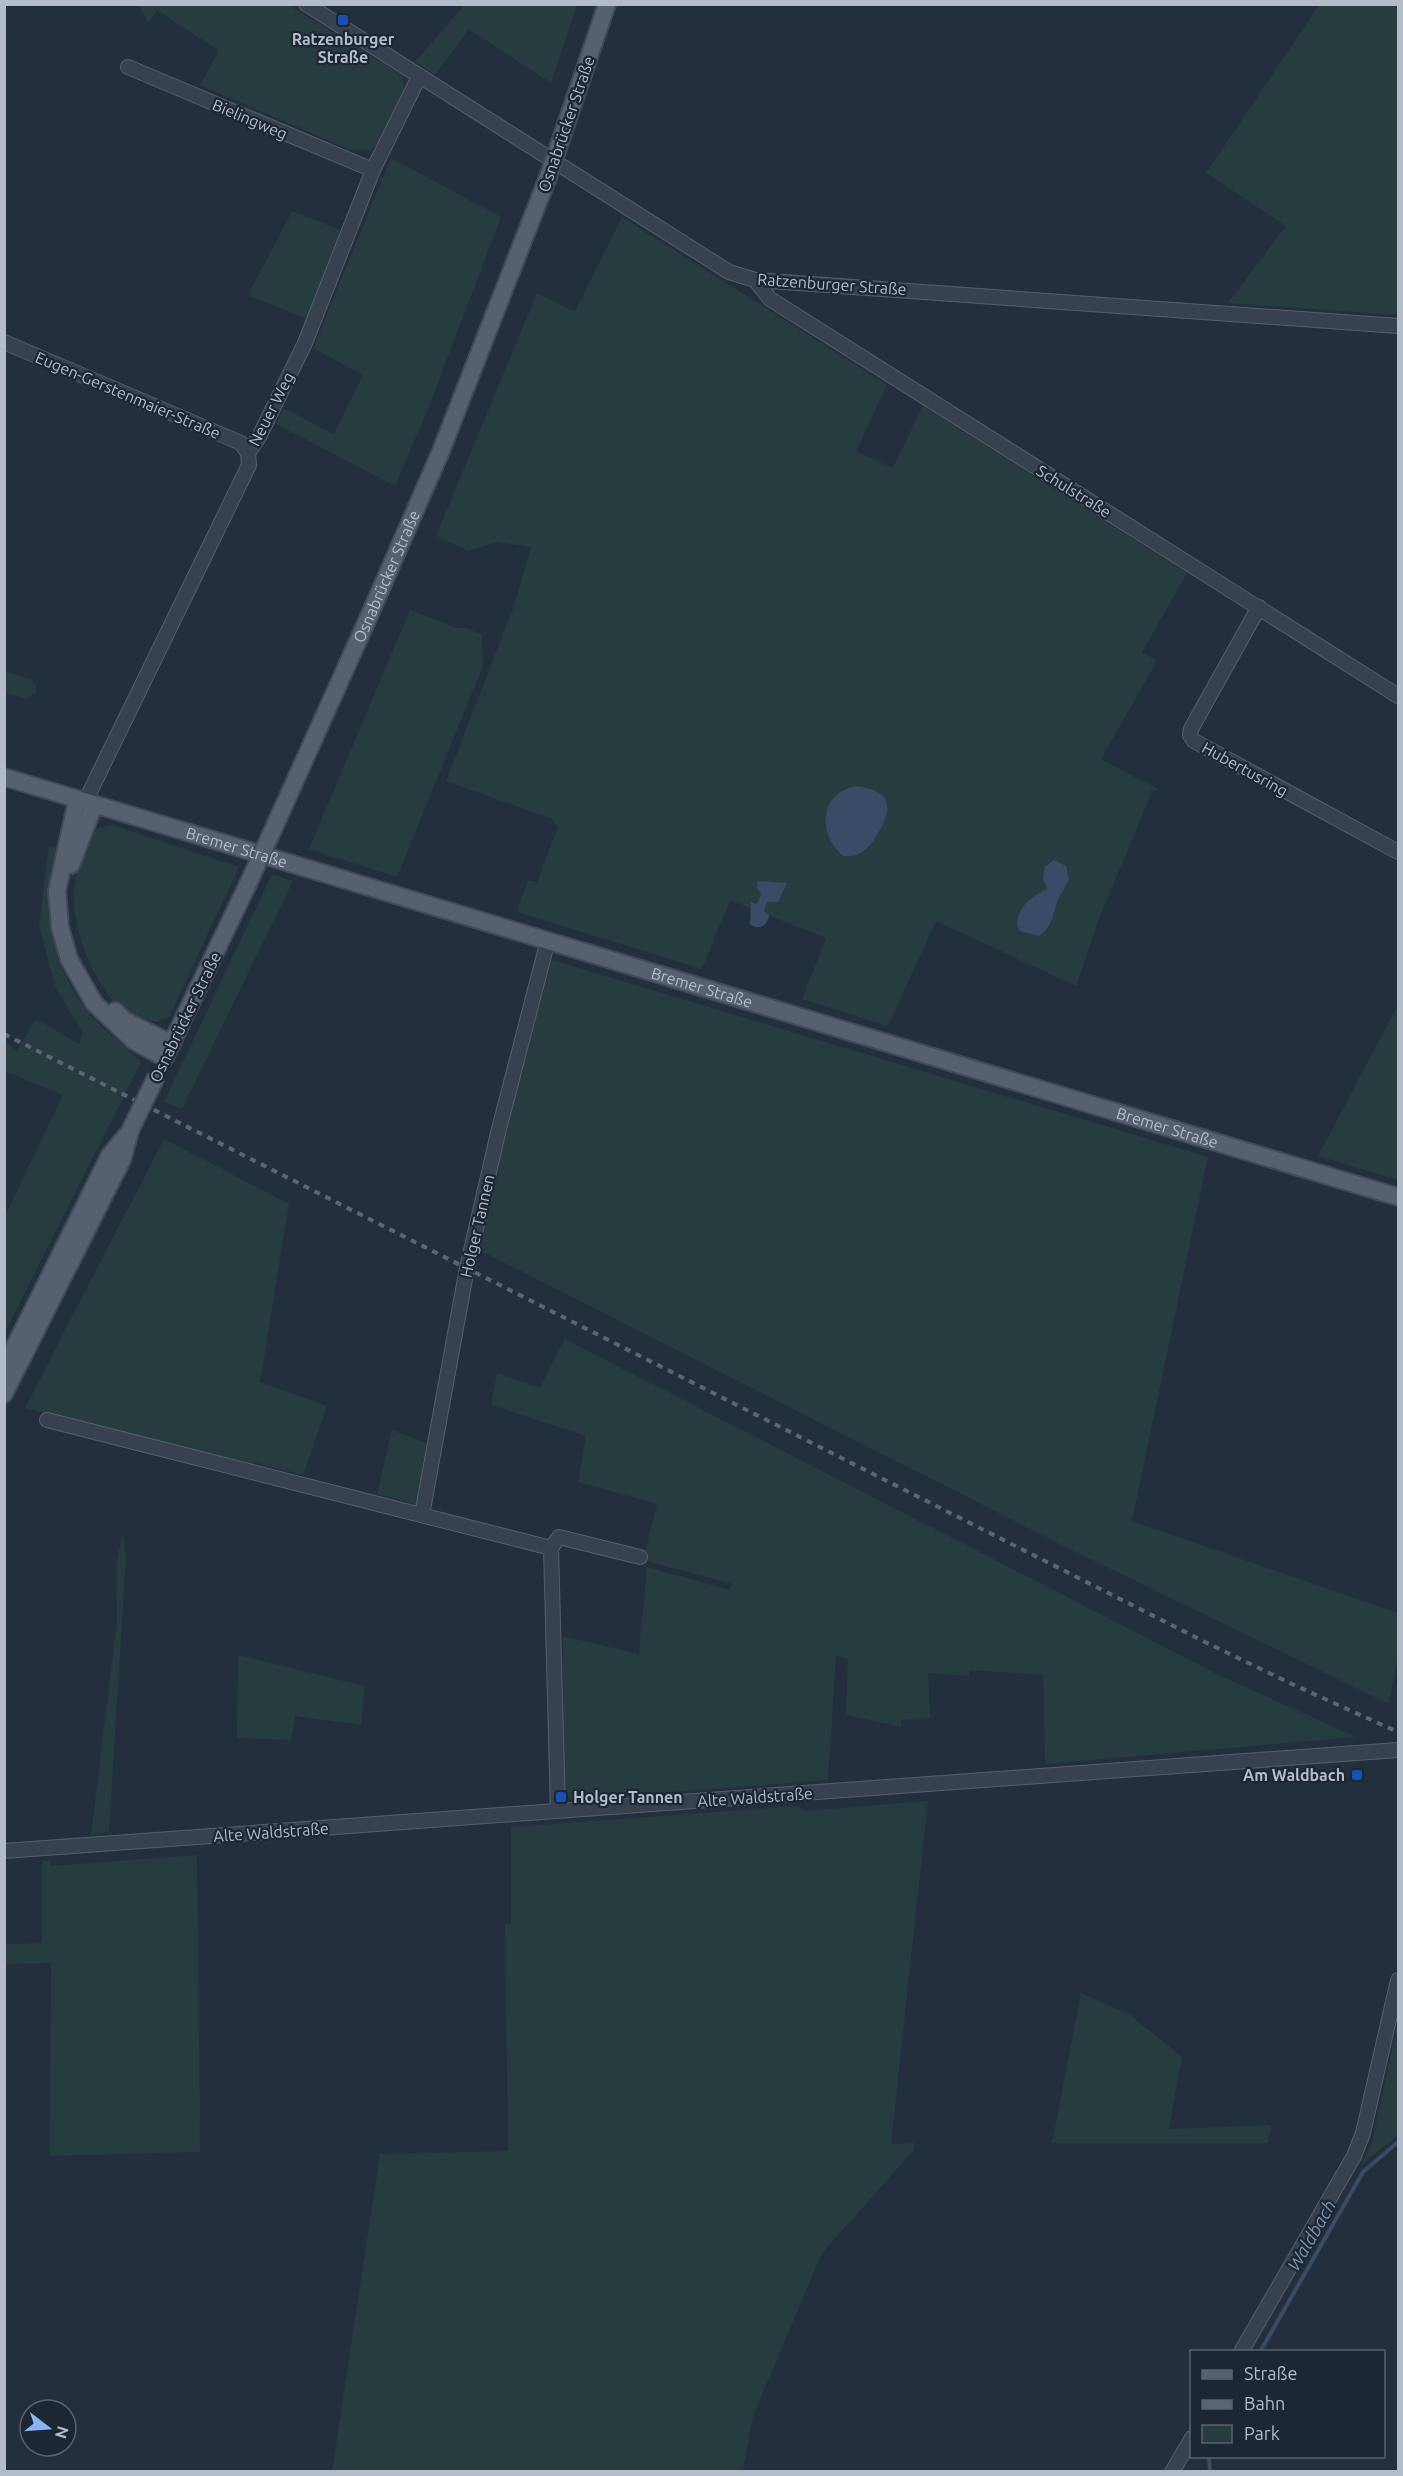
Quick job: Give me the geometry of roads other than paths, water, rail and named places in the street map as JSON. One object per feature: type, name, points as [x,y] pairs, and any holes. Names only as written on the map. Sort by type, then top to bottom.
[{"type":"main road","name":"Osnabrücker Straße","points":[[4,1394],[122,1160],[130,1131],[277,821],[441,451],[548,177],[607,4]]},
{"type":"main road","name":"Bremer Straße","points":[[4,777],[1398,1197]]},
{"type":"main road","points":[[85,802],[64,892],[68,926],[76,955],[99,996],[124,1020],[169,1051]]},
{"type":"main road","name":"Osnabrücker Straße","points":[[4,1368],[110,1155],[130,1131]]},
{"type":"street","name":"Ratzenburger Straße","points":[[306,4],[729,272],[755,280],[1398,326]]},
{"type":"street","name":"Bielingweg","points":[[128,67],[373,170]]},
{"type":"street","name":"Neuer Weg","points":[[85,802],[249,465],[248,453],[259,437],[305,343],[373,170],[419,77]]},
{"type":"street","name":"Schulstraße","points":[[755,280],[770,299],[1398,696]]},
{"type":"street","name":"Eugen-Gerstenmaier-Straße","points":[[4,342],[241,443],[248,453]]},
{"type":"street","name":"Hubertusring","points":[[1258,607],[1191,729],[1190,735],[1194,741],[1398,852]]},
{"type":"street","name":"Holger Tannen","points":[[422,1515],[467,1268],[498,1133],[548,940]]},
{"type":"street","points":[[47,1420],[551,1548]]},
{"type":"street","points":[[558,1811],[551,1548],[559,1537],[640,1557]]},
{"type":"street","name":"Alte Waldstraße","points":[[4,1851],[1398,1750]]},
{"type":"street","points":[[1242,2350],[1354,2156],[1363,2133],[1398,1980]]},
{"type":"street","points":[[1172,2472],[1190,2440]]},
{"type":"water","points":[[856,786],[876,791],[882,796],[886,802],[886,816],[877,835],[866,849],[856,855],[843,856],[829,836],[826,815],[835,797],[844,790]]},
{"type":"water","points":[[1054,860],[1066,866],[1069,880],[1059,897],[1048,928],[1039,936],[1020,931],[1017,925],[1020,912],[1031,899],[1047,889],[1043,879],[1045,867]]},
{"type":"water","points":[[758,881],[787,883],[778,902],[767,902],[764,911],[769,915],[765,925],[756,927],[750,924],[751,902],[757,904],[761,894],[757,888]]},
{"type":"waterway","name":"Waldbach","points":[[1261,2350],[1363,2172],[1398,2142]]},
{"type":"waterway","name":"Waldbach","points":[[1209,2458],[1210,2472]]},
{"type":"railway","points":[[4,1034],[1205,1642],[1398,1732]]},
{"type":"place","name":"Ratzenburger Straße","points":[[343,20]]},
{"type":"place","name":"Am Waldbach","points":[[1357,1775]]},
{"type":"place","name":"Holger Tannen","points":[[561,1797]]}]
